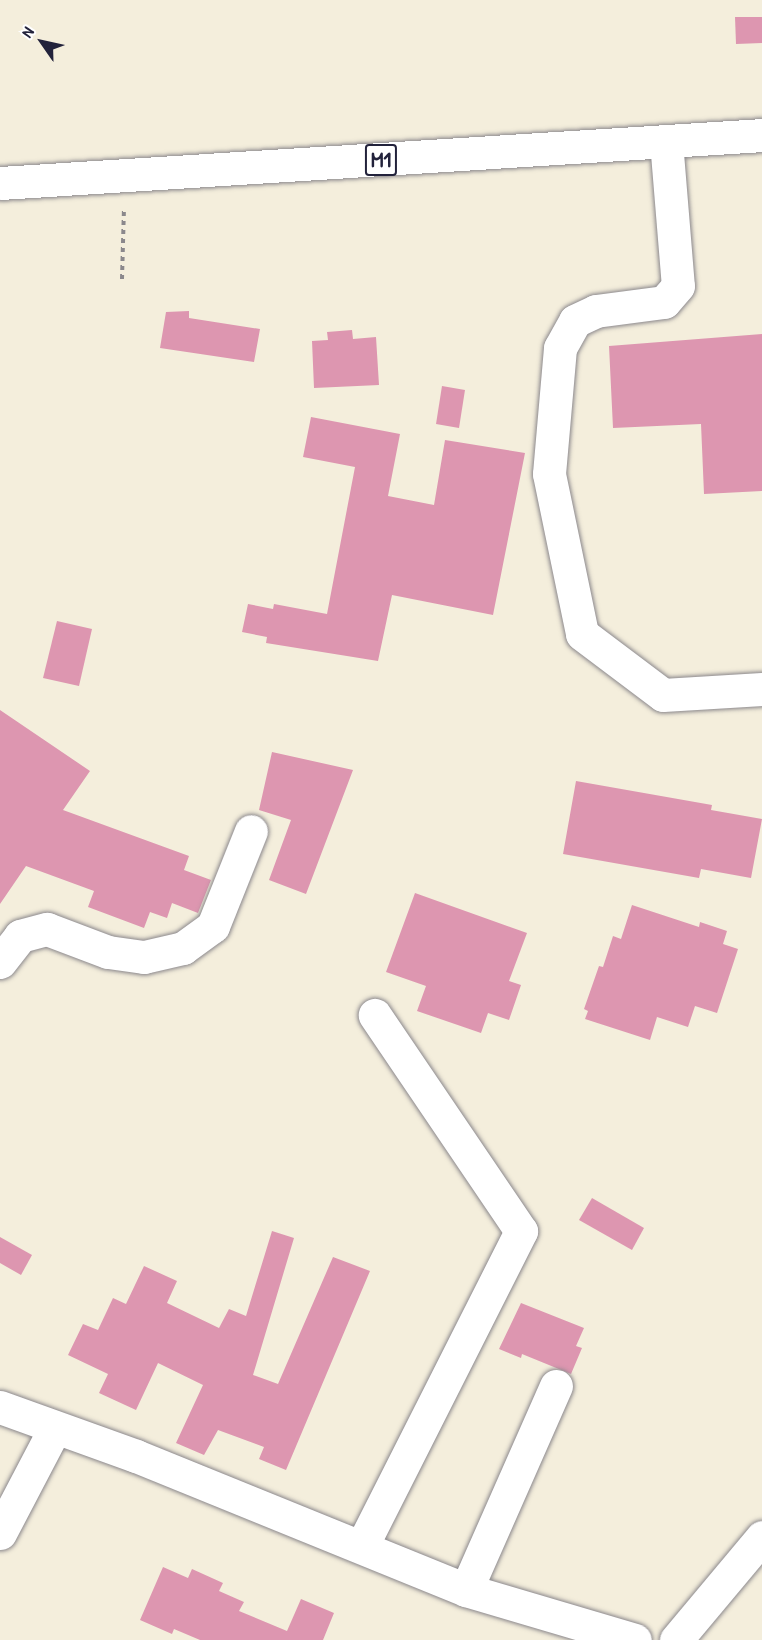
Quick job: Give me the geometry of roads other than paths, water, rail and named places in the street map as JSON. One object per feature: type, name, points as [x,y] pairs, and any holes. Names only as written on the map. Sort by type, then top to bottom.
[{"type":"main road","name":"M1","points":[[0,183],[124,177],[762,135]]},
{"type":"main road","points":[[666,141],[678,286],[664,302],[596,311],[575,321],[560,348],[549,474],[582,634],[663,695],[762,689]]},
{"type":"main road","points":[[0,962],[20,936],[47,929],[108,952],[132,956],[144,957],[183,948],[213,926],[251,831]]},
{"type":"main road","points":[[362,1546],[521,1231],[375,1015]]},
{"type":"main road","points":[[466,1590],[556,1386]]},
{"type":"main road","points":[[0,1407],[362,1546],[466,1590],[635,1640]]},
{"type":"main road","points":[[0,1533],[55,1428]]},
{"type":"main road","points":[[676,1640],[762,1537]]}]
